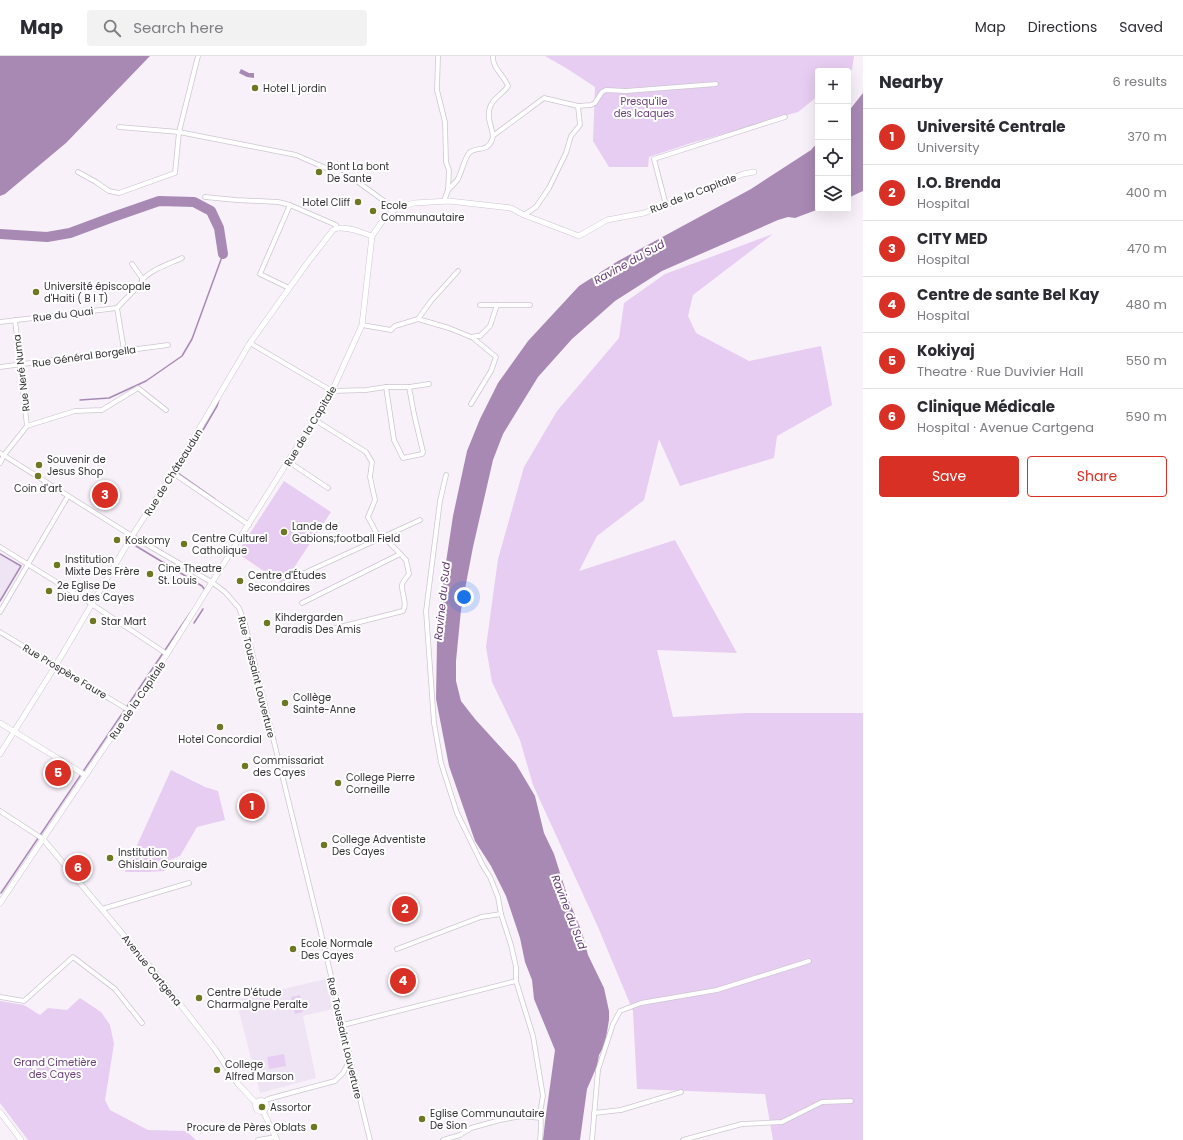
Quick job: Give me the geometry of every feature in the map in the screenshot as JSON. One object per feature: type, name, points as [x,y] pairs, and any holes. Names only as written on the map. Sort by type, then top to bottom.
[{"type":"street","points":[[78,172],[109,190],[119,193],[175,173],[179,132],[198,56]]},
{"type":"street","points":[[438,56],[437,90],[445,122],[446,162],[449,170],[448,190],[444,201]]},
{"type":"street","points":[[493,56],[494,64],[505,79],[508,86],[492,103],[488,111],[490,127],[494,135]]},
{"type":"street","points":[[448,190],[458,178],[469,154],[474,150],[488,146],[494,135],[544,98],[578,106],[593,104],[602,92],[606,90],[626,91],[716,84]]},
{"type":"street","points":[[524,215],[536,207],[549,188],[566,153],[571,136],[580,125],[578,106]]},
{"type":"street","points":[[666,205],[654,159],[785,117]]},
{"type":"street","points":[[119,126],[179,132],[296,155],[358,182],[395,209]]},
{"type":"street","name":"Rue de la Capitale","points":[[0,902],[130,711],[249,526],[332,391],[362,325],[372,236],[395,209],[414,203],[444,201],[511,208],[524,215],[578,236],[607,220],[644,212],[666,205],[743,174],[754,172]]},
{"type":"street","points":[[205,197],[278,202],[290,205],[336,225],[336,228],[343,228],[372,236]]},
{"type":"street","points":[[289,288],[260,274],[290,205]]},
{"type":"street","name":"Rue de Châteaudun","points":[[0,754],[56,665],[132,536],[173,473],[250,343],[308,262],[336,228]]},
{"type":"street","points":[[124,350],[117,308],[141,284],[142,280],[146,276],[153,271],[182,258]]},
{"type":"street","points":[[132,264],[142,280]]},
{"type":"street","points":[[418,320],[432,300],[458,271]]},
{"type":"street","points":[[480,305],[530,305]]},
{"type":"street","points":[[471,337],[480,336],[490,326],[497,305]]},
{"type":"street","name":"Rue du Quai","points":[[0,322],[117,308]]},
{"type":"street","name":"Rue Neré Numa","points":[[15,320],[27,426]]},
{"type":"street","points":[[362,325],[391,330],[395,326],[418,320],[449,328],[471,337],[496,357],[491,371],[471,404]]},
{"type":"street","points":[[250,343],[332,391],[409,387],[429,384]]},
{"type":"street","name":"Rue Général Borgella","points":[[0,367],[168,345]]},
{"type":"street","points":[[386,387],[393,436],[398,450],[403,458],[423,453],[409,387]]},
{"type":"street","points":[[0,463],[1,454],[27,426],[76,411],[102,410],[138,388],[166,410]]},
{"type":"street","points":[[315,420],[366,452],[370,457],[372,462],[370,477],[375,500],[368,516],[378,536],[383,537],[406,560],[409,574],[402,586],[405,605],[405,609],[403,611],[324,631]]},
{"type":"street","name":"Rue Toussaint Louverture","points":[[1,454],[132,536],[213,583],[225,592],[239,608],[245,624],[370,1140]]},
{"type":"street","points":[[289,462],[328,488]]},
{"type":"street","points":[[173,473],[249,526]]},
{"type":"street","points":[[446,476],[440,501],[426,611],[432,713],[438,751],[453,801],[466,833],[494,885],[511,946],[516,967],[516,981],[533,1036],[543,1096],[541,1102],[540,1140]]},
{"type":"street","points":[[0,612],[68,496]]},
{"type":"street","points":[[287,581],[420,520]]},
{"type":"street","points":[[0,547],[92,604],[167,654]]},
{"type":"street","points":[[302,603],[400,554]]},
{"type":"street","name":"Rue Prospère Faure","points":[[0,632],[130,711]]},
{"type":"street","points":[[0,723],[85,775]]},
{"type":"street","points":[[0,811],[43,839]]},
{"type":"street","name":"Avenue Cartgena","points":[[43,839],[162,980],[215,1049],[238,1084],[256,1103]]},
{"type":"street","points":[[102,909],[189,883]]},
{"type":"street","points":[[397,949],[481,917],[501,914]]},
{"type":"street","points":[[0,997],[24,1001],[74,957],[115,989],[142,1023]]},
{"type":"street","points":[[592,1140],[598,1070],[613,1024],[620,1012],[641,1003],[718,990],[809,961]]},
{"type":"street","points":[[343,1025],[516,981]]},
{"type":"street","points":[[263,1111],[256,1109],[256,1103],[259,1100],[265,1101],[335,1081],[350,1060]]},
{"type":"street","points":[[594,1113],[621,1110],[681,1092]]},
{"type":"street","points":[[263,1111],[267,1106],[265,1101]]},
{"type":"street","points":[[683,1140],[742,1124],[782,1122],[822,1102],[850,1101]]},
{"type":"street","points":[[258,1140],[276,1138],[263,1111]]},
{"type":"street","points":[[0,1112],[21,1140]]},
{"type":"street","points":[[443,1140],[460,1135],[471,1128],[486,1123],[522,1116],[540,1118]]},
{"type":"shaded area","points":[[0,554],[21,566],[0,600]]},
{"type":"shaded area","points":[[326,979],[333,1009],[303,1016],[316,1078],[260,1093],[236,1000]]},
{"type":"green space","name":"Presqu'ile des Icaques","points":[[545,56],[854,56],[851,71],[851,68],[815,68],[815,98],[798,112],[649,157],[648,167],[609,167],[593,141],[595,87]]},
{"type":"green space","points":[[773,234],[693,295],[688,316],[696,333],[749,361],[821,346],[832,405],[777,436],[774,458],[680,486],[659,439],[644,500],[597,536],[579,571],[675,540],[737,653],[657,650],[673,717],[745,713],[863,713],[863,1140],[773,1140],[765,1094],[637,1089],[633,1011],[598,927],[533,785],[520,740],[492,682],[486,647],[498,559],[524,467],[557,411],[619,338],[624,303],[665,274]]},
{"type":"green space","name":"Lande de Gabions;football Field","points":[[284,481],[331,512],[283,584],[237,553]]},
{"type":"green space","points":[[171,770],[205,787],[218,791],[225,820],[197,827],[180,856],[170,860],[164,871],[125,872]]},
{"type":"green space","points":[[300,995],[303,1012],[295,1014],[291,997]]},
{"type":"green space","name":"Grand Cimetière des Cayes","points":[[80,998],[101,1012],[110,1025],[114,1044],[105,1100],[110,1110],[148,1130],[186,1131],[196,1140],[28,1140],[0,1103],[0,1001],[24,1005],[40,1015],[48,1008],[67,1010]]},
{"type":"green space","points":[[284,1054],[286,1066],[269,1069],[267,1057]]},
{"type":"water","points":[[0,56],[150,56],[66,143],[5,194],[0,196]]},
{"type":"water","points":[[241,69],[249,73],[254,73],[254,78],[247,77],[239,73]]},
{"type":"water","points":[[863,93],[863,191],[851,197],[851,140],[851,108]]},
{"type":"water","name":"Ravine du Sud","points":[[815,145],[815,210],[795,218],[788,217],[778,220],[662,271],[615,301],[572,339],[538,377],[503,434],[493,460],[473,547],[461,610],[456,661],[456,681],[461,701],[475,719],[516,764],[535,796],[544,833],[554,854],[569,901],[582,932],[588,955],[604,988],[609,1011],[605,1044],[599,1055],[597,1066],[587,1089],[580,1140],[543,1140],[555,1050],[534,999],[532,980],[525,962],[520,938],[506,896],[491,866],[475,841],[449,766],[436,699],[437,642],[443,582],[453,516],[467,451],[480,419],[498,383],[528,341],[579,286],[618,261],[751,189],[811,150]]},
{"type":"waterway","points":[[0,234],[47,237],[70,233],[159,201],[194,202],[211,211],[219,228],[223,254]]},
{"type":"waterway","points":[[80,400],[109,398],[146,381],[182,356],[192,339],[223,254]]},
{"type":"waterway","points":[[215,499],[178,473],[219,400]]},
{"type":"waterway","points":[[136,546],[202,586],[205,590]]},
{"type":"waterway","points":[[0,554],[21,566],[0,601]]},
{"type":"waterway","points":[[194,623],[203,609]]},
{"type":"waterway","points":[[1,893],[190,613]]},
{"type":"place","name":"Hotel L jordin","points":[[255,88]]},
{"type":"place","name":"Bont La bont De Sante","points":[[319,172]]},
{"type":"place","name":"Hotel Cliff","points":[[358,202]]},
{"type":"place","name":"Ecole Communautaire","points":[[373,211]]},
{"type":"place","name":"Université épiscopale d'Haiti ( B I T)","points":[[36,292]]},
{"type":"place","name":"Souvenir de Jesus Shop","points":[[39,465]]},
{"type":"place","name":"Coin d'art","points":[[38,476]]},
{"type":"place","name":"CITY MED","points":[[105,495]]},
{"type":"place","name":"Lande de Gabions;football Field","points":[[284,532]]},
{"type":"place","name":"Koskomy","points":[[117,540]]},
{"type":"place","name":"Centre Culturel Catholique","points":[[184,544]]},
{"type":"place","name":"Institution Mixte Des Frère","points":[[57,565]]},
{"type":"place","name":"Cine Theatre St. Louis","points":[[150,574]]},
{"type":"place","name":"Centre d'Études Secondaires","points":[[240,581]]},
{"type":"place","name":"2e Eglise De Dieu des Cayes","points":[[49,591]]},
{"type":"place","name":"Star Mart","points":[[93,621]]},
{"type":"place","name":"Kihdergarden Paradis Des Amis","points":[[267,623]]},
{"type":"place","name":"Collège Sainte-Anne","points":[[285,703]]},
{"type":"place","name":"Hotel Concordial","points":[[220,727]]},
{"type":"place","name":"Commissariat des Cayes","points":[[245,766]]},
{"type":"place","name":"Kokiyaj","points":[[58,773]]},
{"type":"place","name":"College Pierre Corneille","points":[[338,783]]},
{"type":"place","name":"Université Centrale","points":[[252,806]]},
{"type":"place","name":"College Adventiste Des Cayes","points":[[324,845]]},
{"type":"place","name":"Institution Ghislain Gouraige","points":[[110,858]]},
{"type":"place","name":"Clinique Médicale","points":[[78,868]]},
{"type":"place","name":"I.O. Brenda","points":[[405,909]]},
{"type":"place","name":"Ecole Normale Des Cayes","points":[[293,949]]},
{"type":"place","name":"Centre de sante Bel Kay","points":[[403,981]]},
{"type":"place","name":"Centre D'étude Charmalgne Peralte","points":[[199,998]]},
{"type":"place","name":"College Alfred Marson","points":[[217,1070]]},
{"type":"place","name":"Assortor","points":[[262,1107]]},
{"type":"place","name":"Eglise Communautaire De Sion","points":[[422,1119]]},
{"type":"place","name":"Procure de Pères Oblats","points":[[314,1127]]}]
